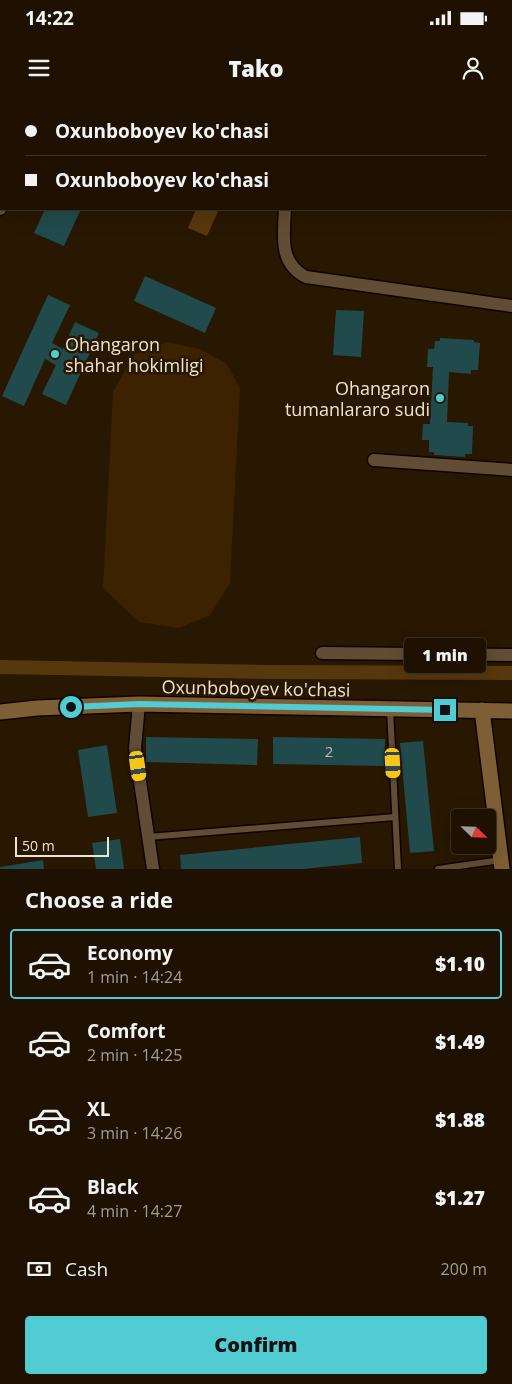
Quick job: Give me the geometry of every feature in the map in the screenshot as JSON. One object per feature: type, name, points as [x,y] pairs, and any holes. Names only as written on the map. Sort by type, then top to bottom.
[{"type":"main road","name":"Oxunboboyev ko'chasi","points":[[0,712],[37,708],[139,704],[512,711]]},
{"type":"main road","points":[[482,710],[505,863]]},
{"type":"street","points":[[285,210],[284,252],[296,271],[306,277],[512,306]]},
{"type":"street","points":[[374,460],[512,470]]},
{"type":"street","points":[[322,653],[512,654]]},
{"type":"street","points":[[139,704],[135,748],[153,869]]},
{"type":"lane","points":[[390,709],[398,869]]},
{"type":"lane","points":[[148,837],[396,817]]},
{"type":"lane","points":[[438,869],[505,863]]},
{"type":"shaded area","points":[[196,210],[219,210],[207,236],[188,228]]},
{"type":"shaded area","points":[[167,342],[200,349],[227,364],[240,388],[230,583],[210,615],[179,628],[139,622],[103,588],[113,392],[135,354]]},
{"type":"building","points":[[45,210],[81,210],[64,246],[34,233]]},
{"type":"building","points":[[145,276],[216,308],[205,333],[134,301]]},
{"type":"building","name":"Ohangaron shahar hokimligi","points":[[48,295],[70,305],[52,343],[63,349],[75,322],[99,333],[66,405],[42,394],[56,365],[45,359],[24,406],[2,396]]},
{"type":"building","points":[[336,310],[364,311],[361,357],[333,355]]},
{"type":"building","name":"Ohangaron tumanlararo sudi","points":[[440,338],[474,340],[474,342],[480,343],[478,370],[471,370],[471,374],[449,372],[447,422],[468,423],[468,426],[473,426],[472,454],[465,454],[465,457],[434,455],[434,452],[429,452],[429,440],[422,440],[423,424],[430,424],[433,367],[427,367],[428,349],[434,349],[435,341],[440,341]]},
{"type":"building","points":[[146,737],[258,739],[257,765],[146,762]]},
{"type":"building","points":[[273,737],[385,739],[384,766],[273,764]]},
{"type":"building","points":[[423,741],[434,851],[410,853],[400,743]]},
{"type":"building","points":[[107,745],[117,813],[88,817],[78,750]]},
{"type":"building","points":[[360,837],[362,863],[303,869],[181,869],[180,855]]},
{"type":"building","points":[[120,839],[124,869],[96,869],[92,843]]},
{"type":"building","points":[[43,860],[44,869],[0,869],[0,867]]},
{"type":"waterway","points":[[0,667],[271,672],[512,673]]},
{"type":"place","name":"Ohangaron shahar hokimligi","points":[[55,354]]},
{"type":"place","name":"Ohangaron tumanlararo sudi","points":[[440,398]]},
{"type":"route","points":[[71,707],[139,704],[445,710]]}]
